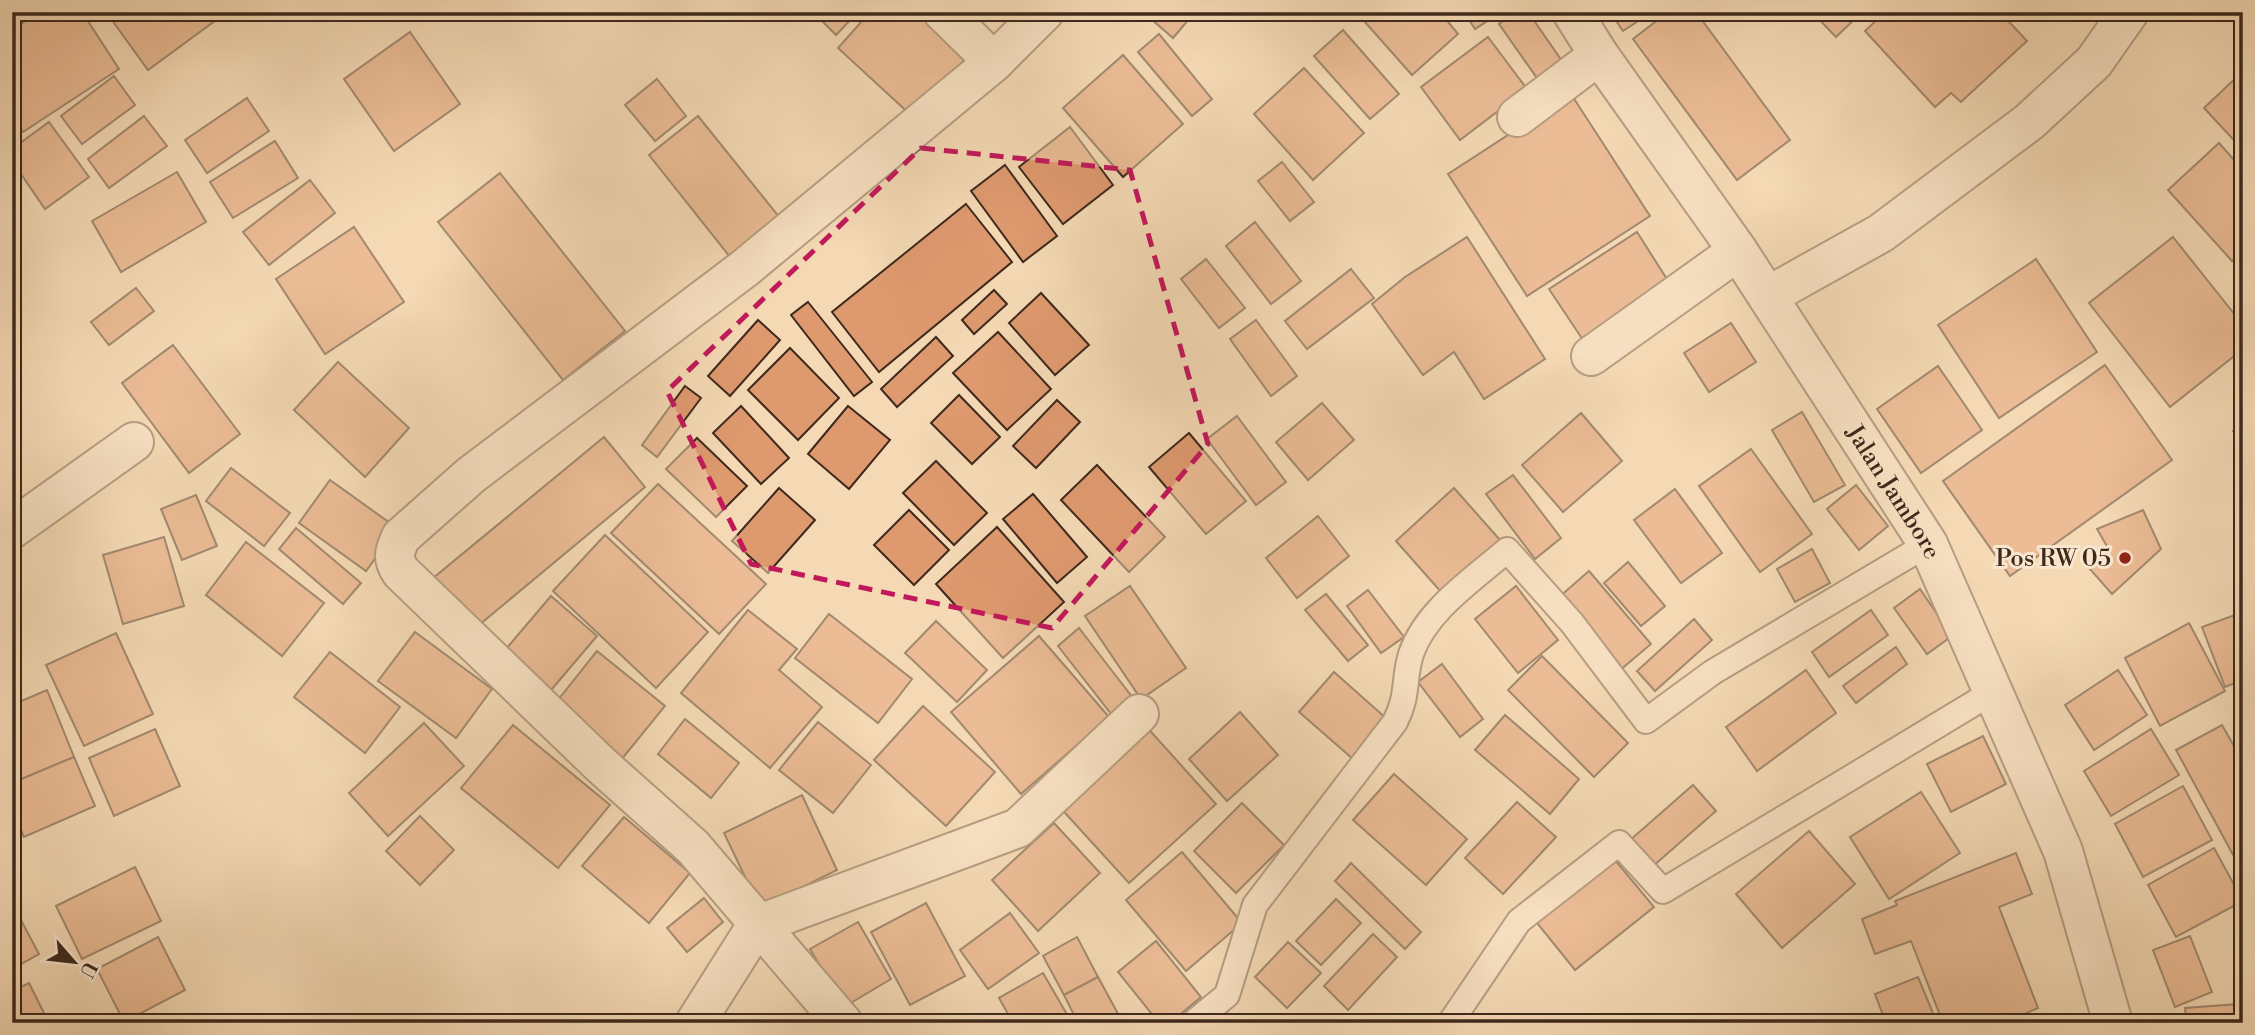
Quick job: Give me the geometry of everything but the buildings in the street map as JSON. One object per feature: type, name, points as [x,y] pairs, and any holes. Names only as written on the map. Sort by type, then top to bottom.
[{"type":"street","points":[[943,12],[994,62]]},
{"type":"street","points":[[832,1011],[693,847],[601,765],[401,572],[395,562],[394,551],[401,537],[471,475],[745,268],[994,62],[1044,12]]},
{"type":"street","name":"Jalan Jambore","points":[[1572,12],[1598,55],[1738,251],[1928,544],[1991,693],[2063,851],[2113,1023]]},
{"type":"street","points":[[1768,296],[1881,233],[2029,122],[2094,62],[2129,12]]},
{"type":"street","points":[[1517,117],[1598,55]]},
{"type":"street","points":[[1591,356],[1738,251]]},
{"type":"street","points":[[12,529],[134,442]]},
{"type":"street","points":[[695,1023],[757,925],[1018,828],[1139,715]]},
{"type":"lane","points":[[1193,1023],[1227,995],[1255,905],[1395,722],[1406,701],[1411,654],[1426,627],[1456,594],[1507,550],[1572,623],[1646,721],[1713,672],[1928,544]]},
{"type":"lane","points":[[1450,1023],[1519,921],[1619,843],[1663,891],[1991,693]]},
{"type":"highlighted area","points":[[921,148],[1130,170],[1208,444],[1052,628],[751,564],[667,391]]},
{"type":"place","name":"Pos RW 05","points":[[2125,558]]}]
